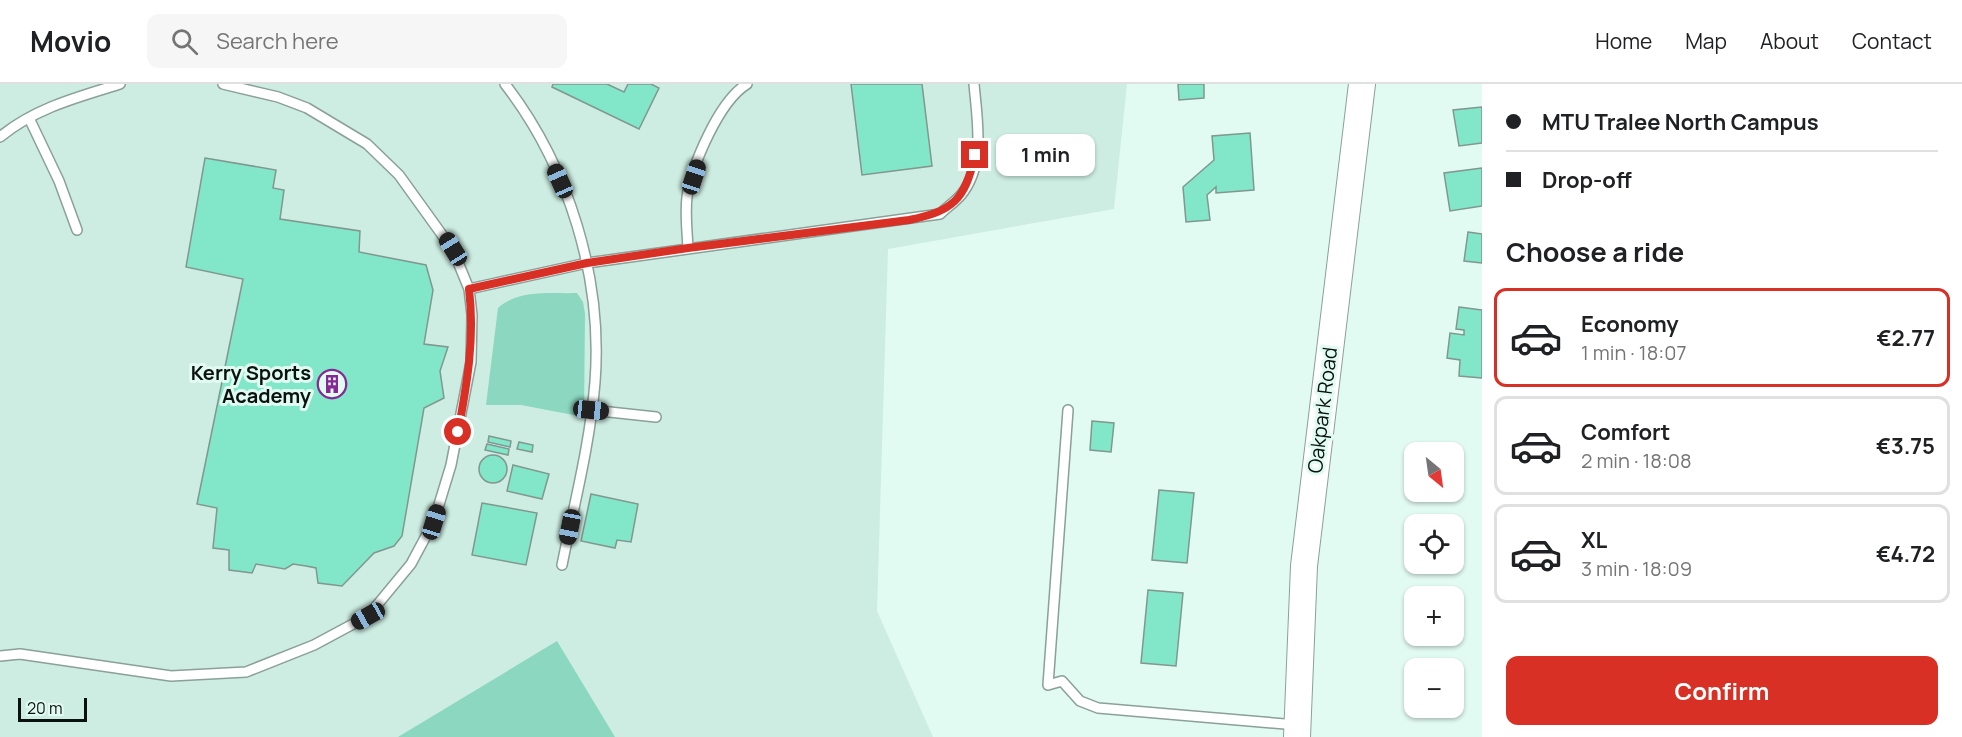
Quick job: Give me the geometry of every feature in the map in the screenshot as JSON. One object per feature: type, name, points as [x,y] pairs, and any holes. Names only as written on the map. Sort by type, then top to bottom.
[{"type":"main road","name":"Oakpark Road","points":[[1297,731],[1305,566],[1362,84]]},
{"type":"lane","points":[[0,137],[57,103],[120,84]]},
{"type":"lane","points":[[0,656],[20,654],[171,676],[246,672],[314,645],[368,616],[411,564],[434,522],[448,477],[471,362],[472,315],[469,289],[453,249],[426,209],[399,176],[367,144],[307,108],[278,97],[223,84]]},
{"type":"lane","points":[[505,84],[538,132],[575,222],[592,284],[595,380],[562,566]]},
{"type":"lane","points":[[688,248],[687,195],[706,140],[728,103],[747,84]]},
{"type":"lane","points":[[469,289],[587,263],[940,214],[962,194],[972,170],[979,140],[974,84]]},
{"type":"lane","points":[[29,118],[59,181],[77,230]]},
{"type":"lane","points":[[591,410],[656,417]]},
{"type":"lane","points":[[1068,410],[1048,685],[1062,681],[1080,701],[1098,708],[1297,731]]},
{"type":"shaded area","points":[[0,84],[1127,84],[1114,209],[888,249],[877,611],[933,737],[0,737]]},
{"type":"green space","points":[[577,293],[583,302],[585,314],[584,417],[521,405],[486,405],[498,308],[506,302],[525,295]]},
{"type":"green space","points":[[557,641],[615,737],[398,737]]},
{"type":"building","points":[[553,84],[607,84],[624,92],[628,84],[651,84],[659,88],[639,129],[552,87]]},
{"type":"building","points":[[851,84],[922,84],[932,166],[862,175]]},
{"type":"building","points":[[1178,84],[1204,84],[1204,98],[1179,100]]},
{"type":"building","points":[[1482,107],[1482,143],[1459,146],[1453,110]]},
{"type":"building","points":[[1250,133],[1254,190],[1216,193],[1216,187],[1207,195],[1210,220],[1186,222],[1183,187],[1214,160],[1212,136]]},
{"type":"building","name":"Kerry Sports Academy","points":[[205,158],[276,170],[273,188],[284,190],[280,219],[360,231],[359,252],[426,265],[433,290],[424,344],[448,347],[440,371],[444,398],[424,408],[402,536],[394,546],[374,553],[342,586],[318,583],[316,568],[293,564],[285,569],[256,564],[252,573],[229,570],[229,550],[213,548],[217,508],[197,504],[243,279],[186,267]]},
{"type":"building","points":[[1482,168],[1482,206],[1450,211],[1444,173]]},
{"type":"building","points":[[1468,232],[1482,234],[1482,263],[1464,261]]},
{"type":"building","points":[[1459,307],[1482,310],[1482,378],[1459,376],[1460,360],[1447,358],[1450,333],[1464,335],[1464,330],[1456,329]]},
{"type":"building","points":[[1092,421],[1114,423],[1111,452],[1090,450]]},
{"type":"building","points":[[489,436],[511,441],[510,447],[488,442]]},
{"type":"building","points":[[519,442],[533,445],[532,452],[517,449]]},
{"type":"building","points":[[487,444],[509,449],[508,455],[485,450]]},
{"type":"building","points":[[493,455],[503,459],[507,469],[503,479],[493,483],[483,479],[479,469],[483,459]]},
{"type":"building","points":[[513,465],[549,474],[542,499],[507,491]]},
{"type":"building","points":[[1159,490],[1194,493],[1187,563],[1152,560]]},
{"type":"building","points":[[591,494],[638,504],[631,542],[617,540],[615,548],[581,541]]},
{"type":"building","points":[[482,503],[537,513],[526,565],[472,555]]},
{"type":"building","points":[[1148,590],[1183,593],[1176,666],[1141,663]]},
{"type":"place","name":"Kerry Sports Academy","points":[[332,384]]},
{"type":"route","points":[[458,432],[471,362],[472,315],[469,289],[587,263],[940,214],[962,194],[972,170],[975,155]]}]
